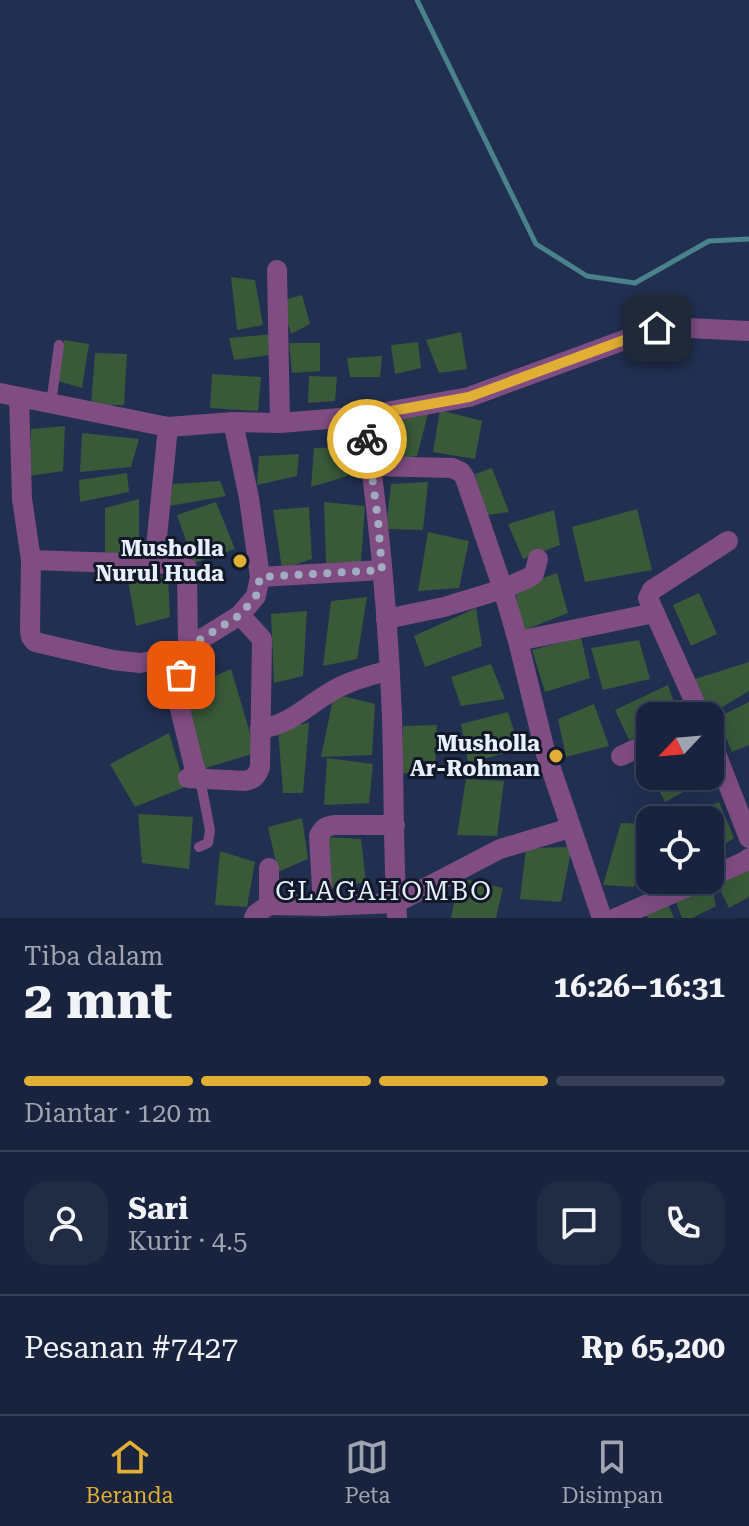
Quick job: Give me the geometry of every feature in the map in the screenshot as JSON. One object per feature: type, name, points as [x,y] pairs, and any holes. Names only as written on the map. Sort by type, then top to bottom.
[{"type":"street","points":[[277,270],[280,423]]},
{"type":"street","points":[[233,422],[249,498],[260,577],[256,596],[240,615],[188,647],[157,660],[140,663],[35,642],[30,630],[31,560],[10,395],[168,427],[233,422],[280,423],[364,416],[469,397],[657,328],[749,331]]},
{"type":"street","points":[[364,416],[386,619],[397,910]]},
{"type":"street","points":[[152,564],[168,427]]},
{"type":"street","points":[[371,466],[452,468],[465,478],[503,589],[545,751],[602,918]]},
{"type":"street","points":[[695,702],[648,598],[652,590],[728,541]]},
{"type":"street","points":[[386,619],[444,607],[503,589],[534,574],[538,559]]},
{"type":"street","points":[[31,560],[180,565],[187,568],[188,647],[176,685],[194,778],[245,781],[253,779],[260,767],[262,639],[240,615]]},
{"type":"street","points":[[260,577],[382,570]]},
{"type":"street","points":[[518,641],[654,613]]},
{"type":"street","points":[[260,729],[283,724],[350,681],[389,670]]},
{"type":"street","points":[[621,756],[636,749]]},
{"type":"street","points":[[724,774],[749,838]]},
{"type":"street","points":[[323,906],[319,836],[322,830],[335,825],[395,825]]},
{"type":"street","points":[[269,868],[261,911],[323,906],[397,910],[500,849],[570,828]]},
{"type":"street","points":[[724,871],[749,858]]},
{"type":"street","points":[[616,918],[671,894]]},
{"type":"lane","points":[[51,404],[59,345]]},
{"type":"lane","points":[[194,778],[210,830],[208,843],[199,847]]},
{"type":"building","points":[[231,277],[255,280],[263,325],[237,330]]},
{"type":"building","points":[[302,295],[310,324],[291,334],[281,301]]},
{"type":"building","points":[[461,332],[467,369],[439,373],[426,340]]},
{"type":"building","points":[[273,334],[277,354],[234,360],[229,338]]},
{"type":"building","points":[[64,340],[89,344],[82,388],[58,381]]},
{"type":"building","points":[[418,342],[421,368],[395,374],[391,345]]},
{"type":"building","points":[[289,343],[320,343],[320,371],[292,373]]},
{"type":"building","points":[[95,353],[127,354],[124,405],[91,405]]},
{"type":"building","points":[[382,356],[380,377],[350,377],[347,358]]},
{"type":"building","points":[[212,374],[261,377],[258,411],[210,408]]},
{"type":"building","points":[[309,376],[337,377],[335,401],[308,403]]},
{"type":"building","points":[[440,410],[482,421],[475,459],[433,452]]},
{"type":"building","points":[[428,414],[417,456],[378,462],[382,418]]},
{"type":"building","points":[[65,426],[63,471],[29,476],[31,429]]},
{"type":"building","points":[[82,433],[139,439],[131,467],[80,472]]},
{"type":"building","points":[[348,447],[348,476],[311,487],[314,448]]},
{"type":"building","points":[[299,454],[297,476],[257,485],[259,456]]},
{"type":"building","points":[[492,468],[509,512],[487,515],[475,474]]},
{"type":"building","points":[[127,473],[129,492],[80,502],[79,480]]},
{"type":"building","points":[[220,481],[226,496],[169,506],[173,484]]},
{"type":"building","points":[[428,482],[423,530],[386,529],[391,484]]},
{"type":"building","points":[[139,499],[139,551],[105,557],[105,508]]},
{"type":"building","points":[[216,502],[235,549],[194,563],[177,515]]},
{"type":"building","points":[[324,502],[365,506],[361,562],[326,563]]},
{"type":"building","points":[[309,507],[312,559],[282,569],[273,510]]},
{"type":"building","points":[[637,509],[652,570],[585,582],[572,527]]},
{"type":"building","points":[[554,510],[560,545],[523,559],[508,524]]},
{"type":"building","points":[[428,532],[469,541],[459,588],[418,591]]},
{"type":"building","points":[[557,573],[568,613],[522,631],[515,588]]},
{"type":"building","points":[[168,576],[170,617],[136,626],[128,580]]},
{"type":"building","points":[[699,593],[717,634],[691,646],[673,605]]},
{"type":"building","points":[[367,597],[357,659],[323,666],[331,601]]},
{"type":"building","points":[[476,608],[482,646],[425,667],[414,636]]},
{"type":"building","points":[[307,611],[303,676],[274,683],[271,614]]},
{"type":"building","points":[[581,637],[590,678],[545,692],[532,650]]},
{"type":"building","points":[[639,640],[650,679],[603,690],[591,648]]},
{"type":"building","points":[[749,662],[749,691],[724,706],[724,702],[706,702],[695,679]]},
{"type":"building","points":[[491,664],[505,699],[461,706],[451,677]]},
{"type":"building","points":[[231,669],[256,753],[202,769],[182,690]]},
{"type":"building","points":[[668,685],[674,702],[636,702],[636,737],[629,740],[615,710]]},
{"type":"building","points":[[334,694],[375,704],[372,755],[321,757]]},
{"type":"building","points":[[749,702],[749,745],[732,752],[724,732],[724,714]]},
{"type":"building","points":[[594,704],[609,746],[566,757],[558,719]]},
{"type":"building","points":[[508,712],[520,749],[468,763],[461,724]]},
{"type":"building","points":[[309,723],[303,793],[283,793],[278,728]]},
{"type":"building","points":[[437,725],[435,770],[401,774],[403,726]]},
{"type":"building","points":[[169,733],[185,787],[135,807],[110,764]]},
{"type":"building","points":[[327,758],[373,764],[369,803],[324,805]]},
{"type":"building","points":[[466,779],[504,781],[497,836],[457,835]]},
{"type":"building","points":[[659,790],[687,790],[665,802]]},
{"type":"building","points":[[138,814],[193,817],[189,869],[142,863]]},
{"type":"building","points":[[724,814],[734,838],[724,845]]},
{"type":"building","points":[[302,818],[308,859],[278,872],[268,827]]},
{"type":"building","points":[[621,823],[636,824],[634,887],[603,885]]},
{"type":"building","points":[[327,837],[361,839],[366,882],[328,889]]},
{"type":"building","points":[[572,847],[561,902],[520,899],[526,848]]},
{"type":"building","points":[[220,851],[255,862],[247,907],[215,905]]},
{"type":"building","points":[[749,867],[749,897],[729,908],[722,894],[724,877]]},
{"type":"building","points":[[459,878],[503,888],[496,918],[451,918]]},
{"type":"building","points":[[681,894],[714,894],[716,906],[692,918],[682,918],[674,897]]},
{"type":"building","points":[[666,899],[674,918],[648,918],[643,910]]},
{"type":"waterway","points":[[417,0],[536,244],[587,276],[635,283],[709,241],[749,239]]},
{"type":"way so far","points":[[181,675],[188,647],[240,615],[256,596],[260,577],[382,570],[367,439]]},
{"type":"place","name":"Musholla Nurul Huda","points":[[240,561]]},
{"type":"place","name":"Musholla Ar-Rohman","points":[[556,756]]},
{"type":"district","name":"GLAGAHOMBO","points":[[384,891]]},
{"type":"route","points":[[367,439],[364,416],[469,397],[657,328]]}]
